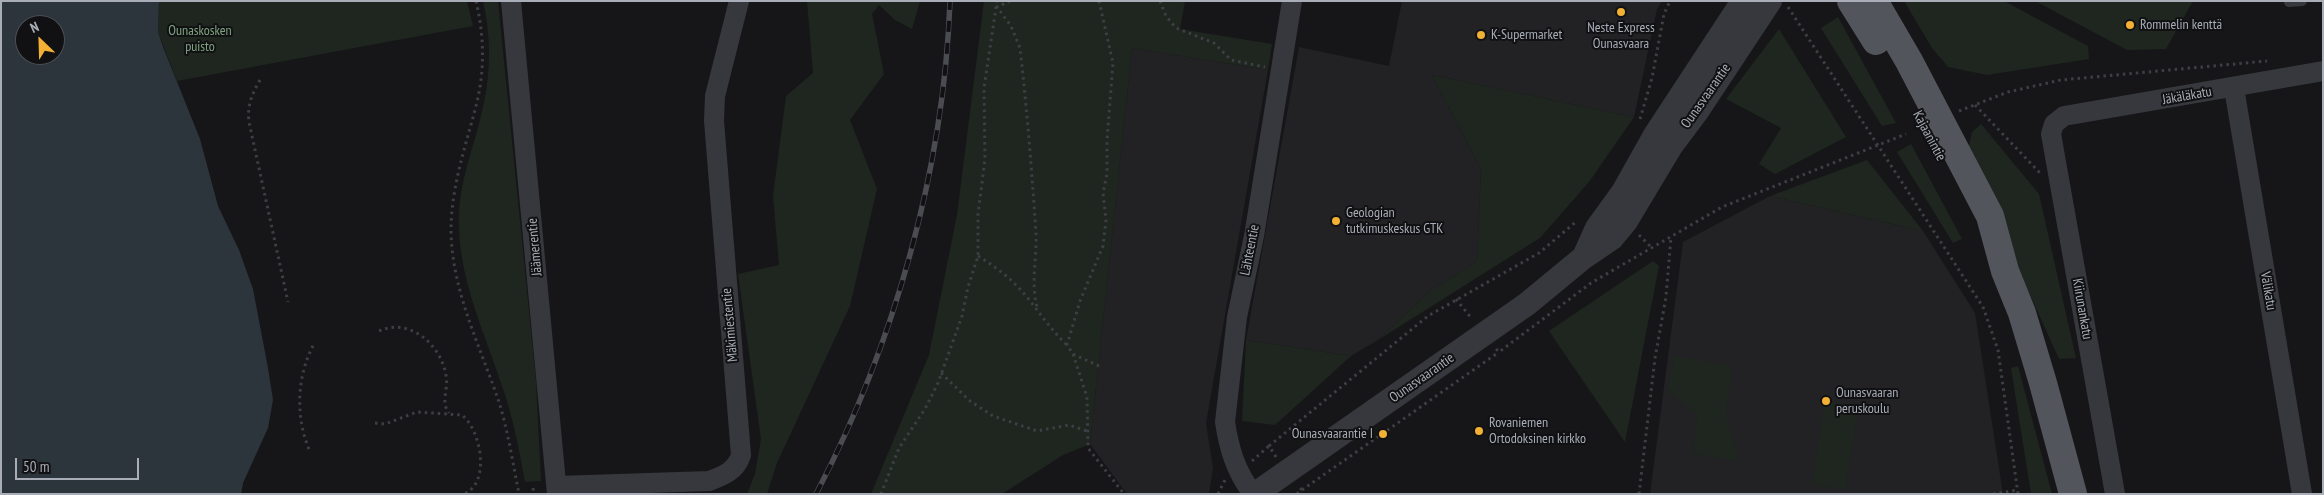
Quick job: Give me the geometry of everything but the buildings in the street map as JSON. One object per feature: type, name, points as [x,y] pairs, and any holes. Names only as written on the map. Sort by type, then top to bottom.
[{"type":"main road","name":"Kajaanintie","points":[[1851,1],[1892,66],[1983,239],[2005,271]]},
{"type":"main road","name":"Kajaanintie","points":[[1874,1],[1909,61],[1990,216],[2005,271],[2024,322],[2073,494]]},
{"type":"street","name":"Jäämerentie","points":[[510,1],[557,490]]},
{"type":"street","name":"Mäkimiestentie","points":[[557,490],[709,481],[725,476],[738,464],[741,456],[714,121],[715,96],[739,1]]},
{"type":"street","name":"Lähteentie","points":[[1254,494],[1237,471],[1227,438],[1225,422],[1237,317],[1254,236],[1292,1]]},
{"type":"street","name":"Ounasvaarantie","points":[[1584,257],[1597,228],[1623,192],[1655,135],[1744,1]]},
{"type":"street","name":"Ounasvaarantie","points":[[1254,494],[1527,304],[1584,257],[1607,242],[1626,221],[1671,146],[1778,3]]},
{"type":"street","name":"Jäkäläkatu","points":[[2054,124],[2064,116],[2234,88],[2323,71]]},
{"type":"street","name":"Välikatu","points":[[2234,88],[2302,494]]},
{"type":"street","name":"Kiirunankatu","points":[[2054,124],[2050,134],[2115,494]]},
{"type":"lane","points":[[2289,2],[2302,1]]},
{"type":"path","points":[[476,1],[482,26],[480,79],[453,194],[451,231],[453,260],[472,331],[499,403],[519,494]]},
{"type":"path","points":[[881,494],[899,448],[925,410],[941,373],[962,316],[968,287],[978,256],[978,214],[985,159],[984,88],[997,1]]},
{"type":"path","points":[[997,7],[1010,1]]},
{"type":"path","points":[[1160,1],[1166,16],[1176,28],[1214,43],[1231,60],[1280,69]]},
{"type":"path","points":[[1638,128],[1652,78],[1664,14],[1670,1]]},
{"type":"path","points":[[1067,345],[1080,301],[1103,246],[1106,220],[1104,193],[1107,174],[1107,140],[1113,63],[1099,2]]},
{"type":"path","points":[[1778,3],[1876,144],[1983,307],[1998,350],[2018,492],[1993,494]]},
{"type":"path","points":[[997,7],[1011,26],[1020,48],[1034,197],[1036,244],[1034,299],[1038,310]]},
{"type":"path","points":[[1958,111],[2008,92],[2061,80],[2271,60]]},
{"type":"path","points":[[260,80],[251,96],[248,111],[249,122],[288,302]]},
{"type":"path","points":[[1975,104],[2049,182],[2059,184]]},
{"type":"path","points":[[1297,494],[1499,352],[1591,283],[1651,247],[1722,207],[1876,144],[1906,134]]},
{"type":"path","points":[[1302,490],[1269,446],[1428,316],[1539,253],[1566,232],[1580,218]]},
{"type":"path","points":[[1636,233],[1651,247]]},
{"type":"path","points":[[1639,494],[1655,358],[1666,297],[1671,236]]},
{"type":"path","points":[[978,256],[999,269],[1025,294],[1052,332],[1067,345],[1073,354],[1086,397],[1088,448],[1124,494]]},
{"type":"path","points":[[1456,299],[1499,352]]},
{"type":"path","points":[[379,331],[390,326],[405,327],[421,336],[435,349],[445,368],[447,378],[444,403],[450,414]]},
{"type":"path","points":[[309,449],[302,423],[301,380],[307,357],[314,344]]},
{"type":"path","points":[[1073,354],[1099,366]]},
{"type":"path","points":[[941,373],[970,401],[993,416],[1037,431],[1069,425],[1087,431]]},
{"type":"path","points":[[375,423],[385,424],[417,412],[462,415],[467,419],[476,441],[479,477],[473,488],[464,494]]},
{"type":"path","points":[[533,488],[534,494]]},
{"type":"shaded area","points":[[1,1],[159,1],[158,32],[200,139],[218,206],[239,250],[253,289],[268,368],[273,400],[268,428],[243,483],[241,494],[1,494]]},
{"type":"shaded area","points":[[1402,1],[1662,1],[1657,9],[1634,117],[1432,75],[1481,169],[1477,262],[1432,289],[1378,340],[1351,356],[1246,340],[1299,47],[1389,66]]},
{"type":"shaded area","points":[[1132,48],[1268,70],[1206,423],[1213,468],[1209,494],[1127,494],[1090,444]]},
{"type":"shaded area","name":"Ounasvaaran peruskoulu","points":[[1770,196],[1923,231],[1975,313],[2003,494],[1650,494],[1683,242]]},
{"type":"green space","name":"Ounaskosken puisto","points":[[159,1],[467,1],[473,26],[177,81],[158,32]]},
{"type":"green space","points":[[483,1],[498,1],[536,381],[541,481],[525,482],[509,409],[469,289],[461,249],[459,212],[463,182],[488,81],[489,41]]},
{"type":"green space","points":[[807,1],[920,1],[912,29],[895,20],[879,5],[872,14],[884,74],[850,120],[877,189],[850,306],[777,463],[767,494],[747,494],[755,474],[761,439],[738,274],[779,265],[773,196],[786,96],[813,73]]},
{"type":"green space","points":[[984,1],[1185,1],[1180,29],[1272,44],[1268,70],[1132,48],[1090,444],[1063,455],[1002,494],[871,494],[929,355],[957,215]]},
{"type":"green space","points":[[1904,1],[2004,1],[2088,46],[2089,59],[1987,75],[1948,67],[1932,48]]},
{"type":"green space","name":"Rommelin kenttä","points":[[2035,1],[2193,1],[2166,49],[2127,50]]},
{"type":"green space","points":[[1838,17],[1896,123],[1882,126],[1821,28]]},
{"type":"green space","points":[[1779,29],[1846,137],[1775,174],[1759,164],[1781,128],[1726,99]]},
{"type":"green space","points":[[1432,75],[1634,117],[1589,182],[1540,238],[1378,340],[1432,289],[1477,262],[1481,169]]},
{"type":"green space","points":[[1981,124],[2039,194],[2076,358],[2059,359],[1967,155],[1972,132]]},
{"type":"green space","points":[[1911,144],[1962,239],[1953,243],[1897,152]]},
{"type":"green space","points":[[1867,160],[1923,231],[1770,196]]},
{"type":"green space","points":[[1653,261],[1659,266],[1625,442],[1549,331]]},
{"type":"green space","points":[[1246,340],[1351,356],[1275,425],[1242,421]]},
{"type":"green space","points":[[1675,356],[1732,366],[1726,415],[1739,462],[1693,454],[1697,415],[1668,389]]},
{"type":"green space","points":[[2018,366],[2052,494],[2031,494],[2011,368]]},
{"type":"green space","points":[[1825,401],[1859,406],[1845,490],[1812,484]]},
{"type":"railway","points":[[816,494],[844,437],[869,378],[891,317],[910,255],[926,192],[938,128],[946,64],[950,1]]},
{"type":"place","name":"Neste Express Ounasvaara","points":[[1621,12]]},
{"type":"place","name":"Rommelin kenttä","points":[[2130,25]]},
{"type":"place","name":"K-Supermarket","points":[[1481,35]]},
{"type":"place","name":"Geologian tutkimuskeskus GTK","points":[[1336,221]]},
{"type":"place","name":"Ounasvaaran peruskoulu","points":[[1826,401]]},
{"type":"place","name":"Rovaniemen Ortodoksinen kirkko","points":[[1479,431]]},
{"type":"place","name":"Ounasvaarantie I","points":[[1383,434]]}]
